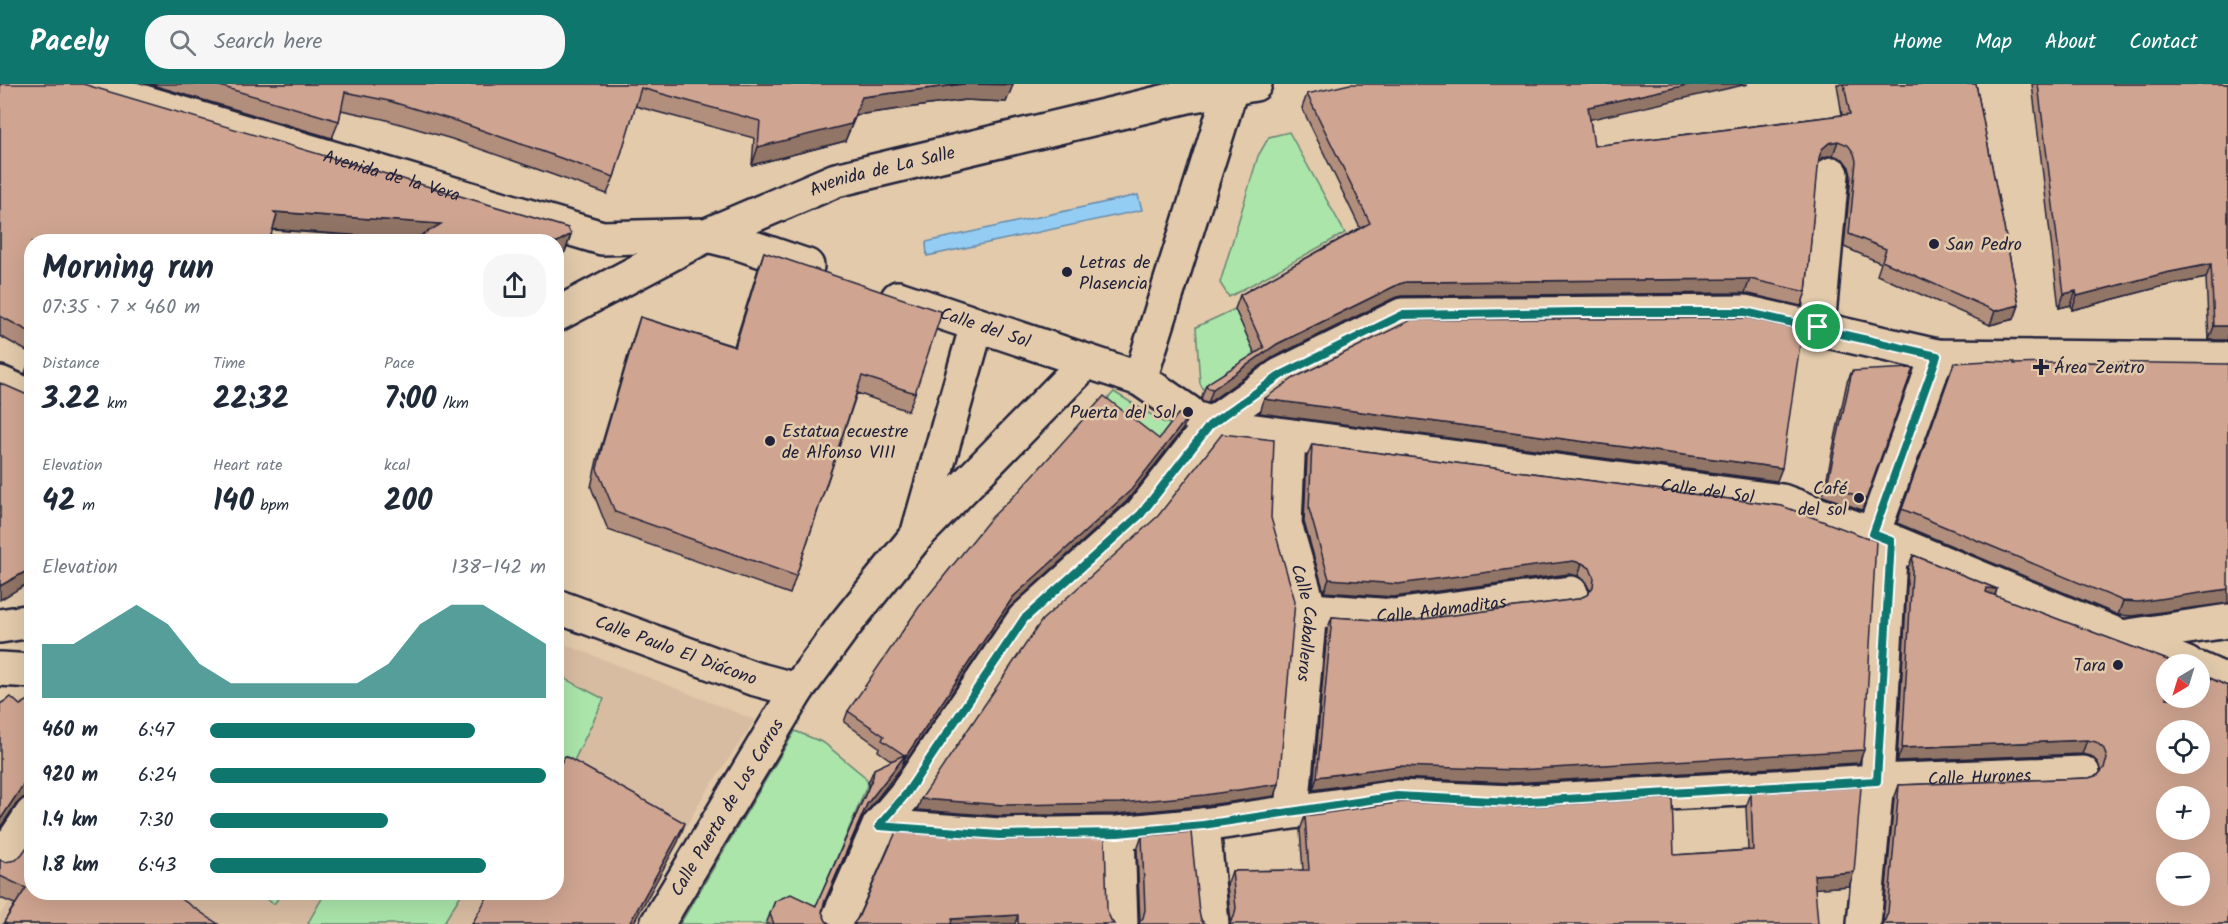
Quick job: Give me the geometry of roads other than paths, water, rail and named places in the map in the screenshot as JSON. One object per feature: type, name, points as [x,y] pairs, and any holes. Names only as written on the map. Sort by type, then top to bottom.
[{"type":"street","name":"Avenida de la Vera","points":[[83,84],[602,238],[707,235]]},
{"type":"street","name":"Avenida de La Salle","points":[[564,311],[707,235],[836,180],[1187,90],[1243,87]]},
{"type":"street","points":[[1140,379],[1243,87]]},
{"type":"street","points":[[1818,327],[1832,174]]},
{"type":"street","points":[[707,235],[739,243],[830,274]]},
{"type":"street","name":"Calle del Sol","points":[[875,290],[1140,379],[1199,419],[1289,436],[1782,501],[1882,538],[2163,654]]},
{"type":"street","points":[[836,924],[879,826],[906,794],[1024,619],[1141,514],[1199,419],[1402,315],[1745,312],[1937,356],[2217,359]]},
{"type":"street","points":[[918,534],[977,325]]},
{"type":"street","points":[[1864,924],[1877,781],[1882,538],[1937,356]]},
{"type":"street","name":"Calle Puerta de Los Carros","points":[[657,924],[797,690],[843,626],[918,534],[1086,362]]},
{"type":"street","points":[[0,383],[24,394]]},
{"type":"street","name":"Calle Caballeros","points":[[1289,436],[1285,524],[1311,610],[1292,812]]},
{"type":"street","name":"Calle Adamaditas","points":[[1311,610],[1394,616],[1571,593]]},
{"type":"street","name":"Calle Paulo El Diácono","points":[[564,609],[752,678],[797,690]]},
{"type":"street","points":[[2122,637],[2228,621]]},
{"type":"street","points":[[0,626],[24,622]]},
{"type":"street","points":[[0,669],[24,670]]},
{"type":"street","points":[[2210,674],[2228,681]]},
{"type":"street","name":"Calle Hurones","points":[[879,826],[999,835],[1118,833],[1203,825],[1397,796],[1512,802],[1877,781],[2083,773]]},
{"type":"street","points":[[1203,825],[1212,924]]},
{"type":"street","points":[[0,862],[24,826]]},
{"type":"street","points":[[1118,833],[1121,924]]},
{"type":"water","points":[[1138,195],[1142,210],[927,256],[926,242]]},
{"type":"place","name":"San Pedro","points":[[1934,244]]},
{"type":"place","name":"Letras de Plasencia","points":[[1067,272]]},
{"type":"place","name":"Área Zentro","points":[[2041,367]]},
{"type":"place","name":"Puerta del Sol","points":[[1188,412]]},
{"type":"place","name":"Estatua ecuestre de Alfonso VIII","points":[[770,441]]},
{"type":"place","name":"Café del sol","points":[[1859,498]]},
{"type":"place","name":"Tara","points":[[2118,665]]}]
